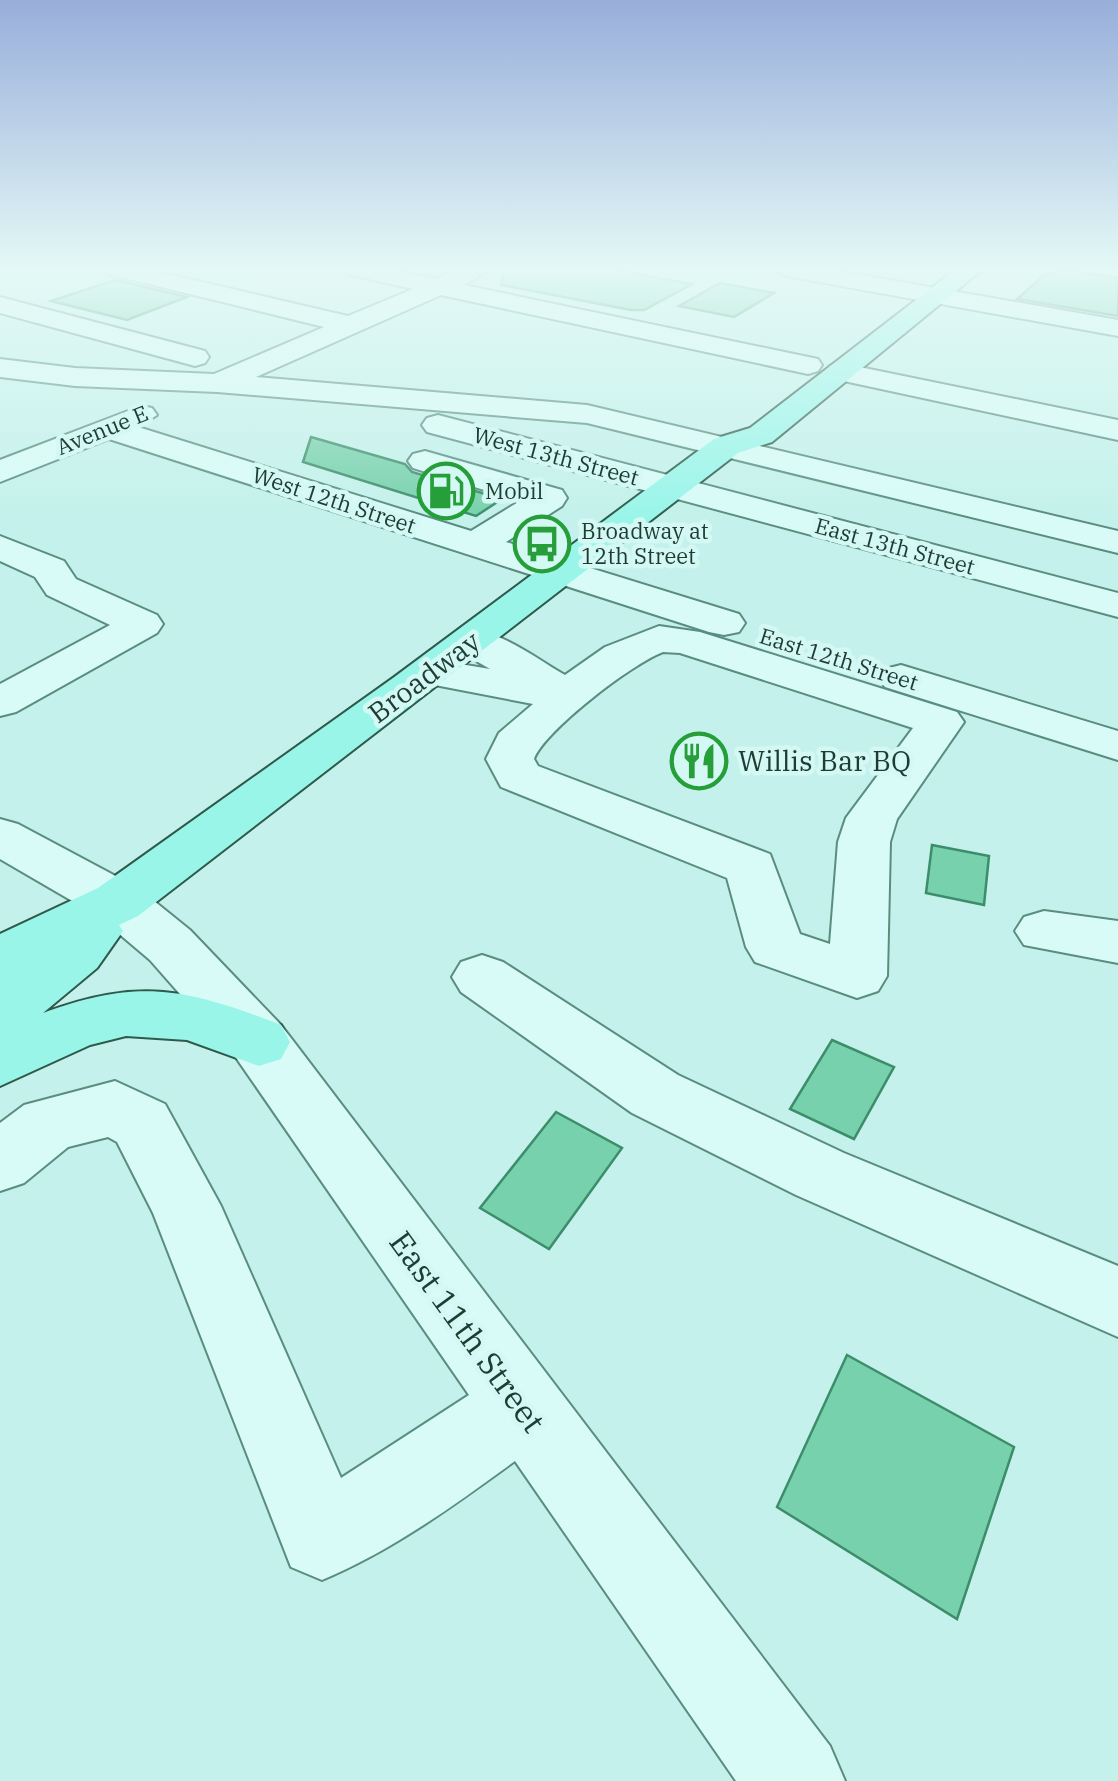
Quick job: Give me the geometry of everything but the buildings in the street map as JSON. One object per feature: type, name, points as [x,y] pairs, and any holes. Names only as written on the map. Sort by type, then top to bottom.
[{"type":"main road","name":"Broadway","points":[[0,962],[31,942],[118,902],[430,672],[673,487],[726,436],[827,352]]},
{"type":"main road","name":"Broadway","points":[[726,436],[761,435],[865,352]]},
{"type":"main road","name":"Broadway","points":[[0,1014],[76,953],[118,902]]},
{"type":"main road","points":[[0,1060],[64,1026],[104,1014],[207,1019],[259,1042]]},
{"type":"street","points":[[177,352],[195,357]]},
{"type":"street","name":"Avenue E","points":[[0,472],[288,352]]},
{"type":"street","points":[[748,352],[808,365]]},
{"type":"street","points":[[909,352],[913,354],[901,368],[935,374],[920,389]]},
{"type":"street","points":[[0,368],[75,377],[217,383],[562,410],[726,436],[1118,542]]},
{"type":"street","points":[[840,372],[1118,430]]},
{"type":"street","name":"West 13th Street","points":[[438,425],[673,487]]},
{"type":"street","name":"West 12th Street","points":[[107,428],[229,467],[444,494],[561,572]]},
{"type":"street","points":[[444,494],[474,434]]},
{"type":"street","points":[[761,435],[1118,521]]},
{"type":"street","points":[[229,467],[273,445]]},
{"type":"street","name":"East 13th Street","points":[[673,487],[1118,606]]},
{"type":"street","points":[[0,547],[50,569],[61,587],[142,624],[0,702]]},
{"type":"street","name":"East 12th Street","points":[[561,572],[950,709],[1118,746]]},
{"type":"street","points":[[658,638],[685,641],[950,709],[872,818],[864,842],[857,976],[775,947],[751,867],[518,776],[510,759],[516,743],[571,697],[617,657],[658,638]]},
{"type":"street","points":[[472,640],[571,697]]},
{"type":"street","points":[[430,672],[571,697]]},
{"type":"street","name":"East 11th Street","points":[[0,836],[118,902],[170,945],[259,1042],[796,1781]]},
{"type":"street","points":[[1044,931],[1118,942]]},
{"type":"street","points":[[482,976],[655,1094],[820,1174],[1118,1302]]},
{"type":"street","points":[[0,1162],[48,1124],[116,1108],[141,1123],[186,1206],[322,1536],[400,1494],[521,1407]]},
{"type":"tunnel","points":[[424,500],[460,479]]},
{"type":"place","name":"Mobil","points":[[446,491]]},
{"type":"place","name":"Broadway at 12th Street","points":[[542,544]]},
{"type":"place","name":"Willis Bar BQ","points":[[699,761]]}]
